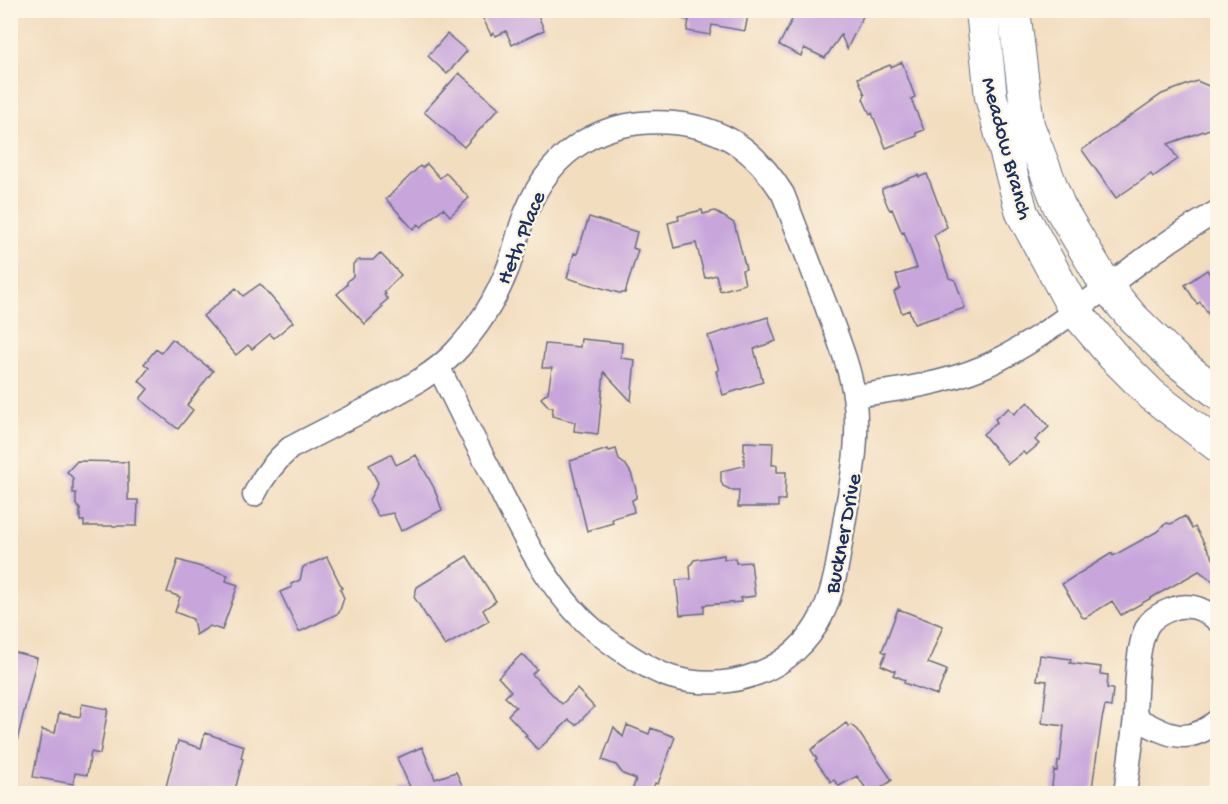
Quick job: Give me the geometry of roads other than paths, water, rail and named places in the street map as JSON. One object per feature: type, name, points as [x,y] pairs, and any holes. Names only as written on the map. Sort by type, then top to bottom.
[{"type":"main road","name":"Meadow Branch","points":[[982,10],[991,97],[1022,213],[1075,311],[1142,386],[1218,446]]},
{"type":"main road","name":"Meadow Branch","points":[[1014,10],[1028,125],[1059,206],[1107,286],[1152,339],[1218,393]]},
{"type":"street","name":"Heth Place","points":[[255,495],[262,478],[276,460],[290,448],[393,396],[439,368],[478,324],[494,300],[508,268],[525,213],[537,187],[549,170],[563,155],[583,140],[606,130],[630,125],[664,122],[691,124],[718,133],[751,154],[772,176],[783,194],[846,361],[854,396]]},
{"type":"street","points":[[854,396],[903,389],[962,374],[983,366],[1027,343],[1075,311],[1180,233],[1218,211]]},
{"type":"street","name":"Buckner Drive","points":[[439,368],[517,524],[543,571],[566,602],[593,629],[627,654],[668,676],[696,683],[749,678],[772,668],[794,654],[811,634],[822,615],[832,590],[855,462],[857,433],[854,396]]},
{"type":"street","points":[[1125,794],[1135,718],[1141,645],[1149,625],[1165,611],[1182,606],[1200,608],[1218,621]]},
{"type":"street","points":[[1135,718],[1177,737],[1191,736],[1205,731],[1218,720]]}]
